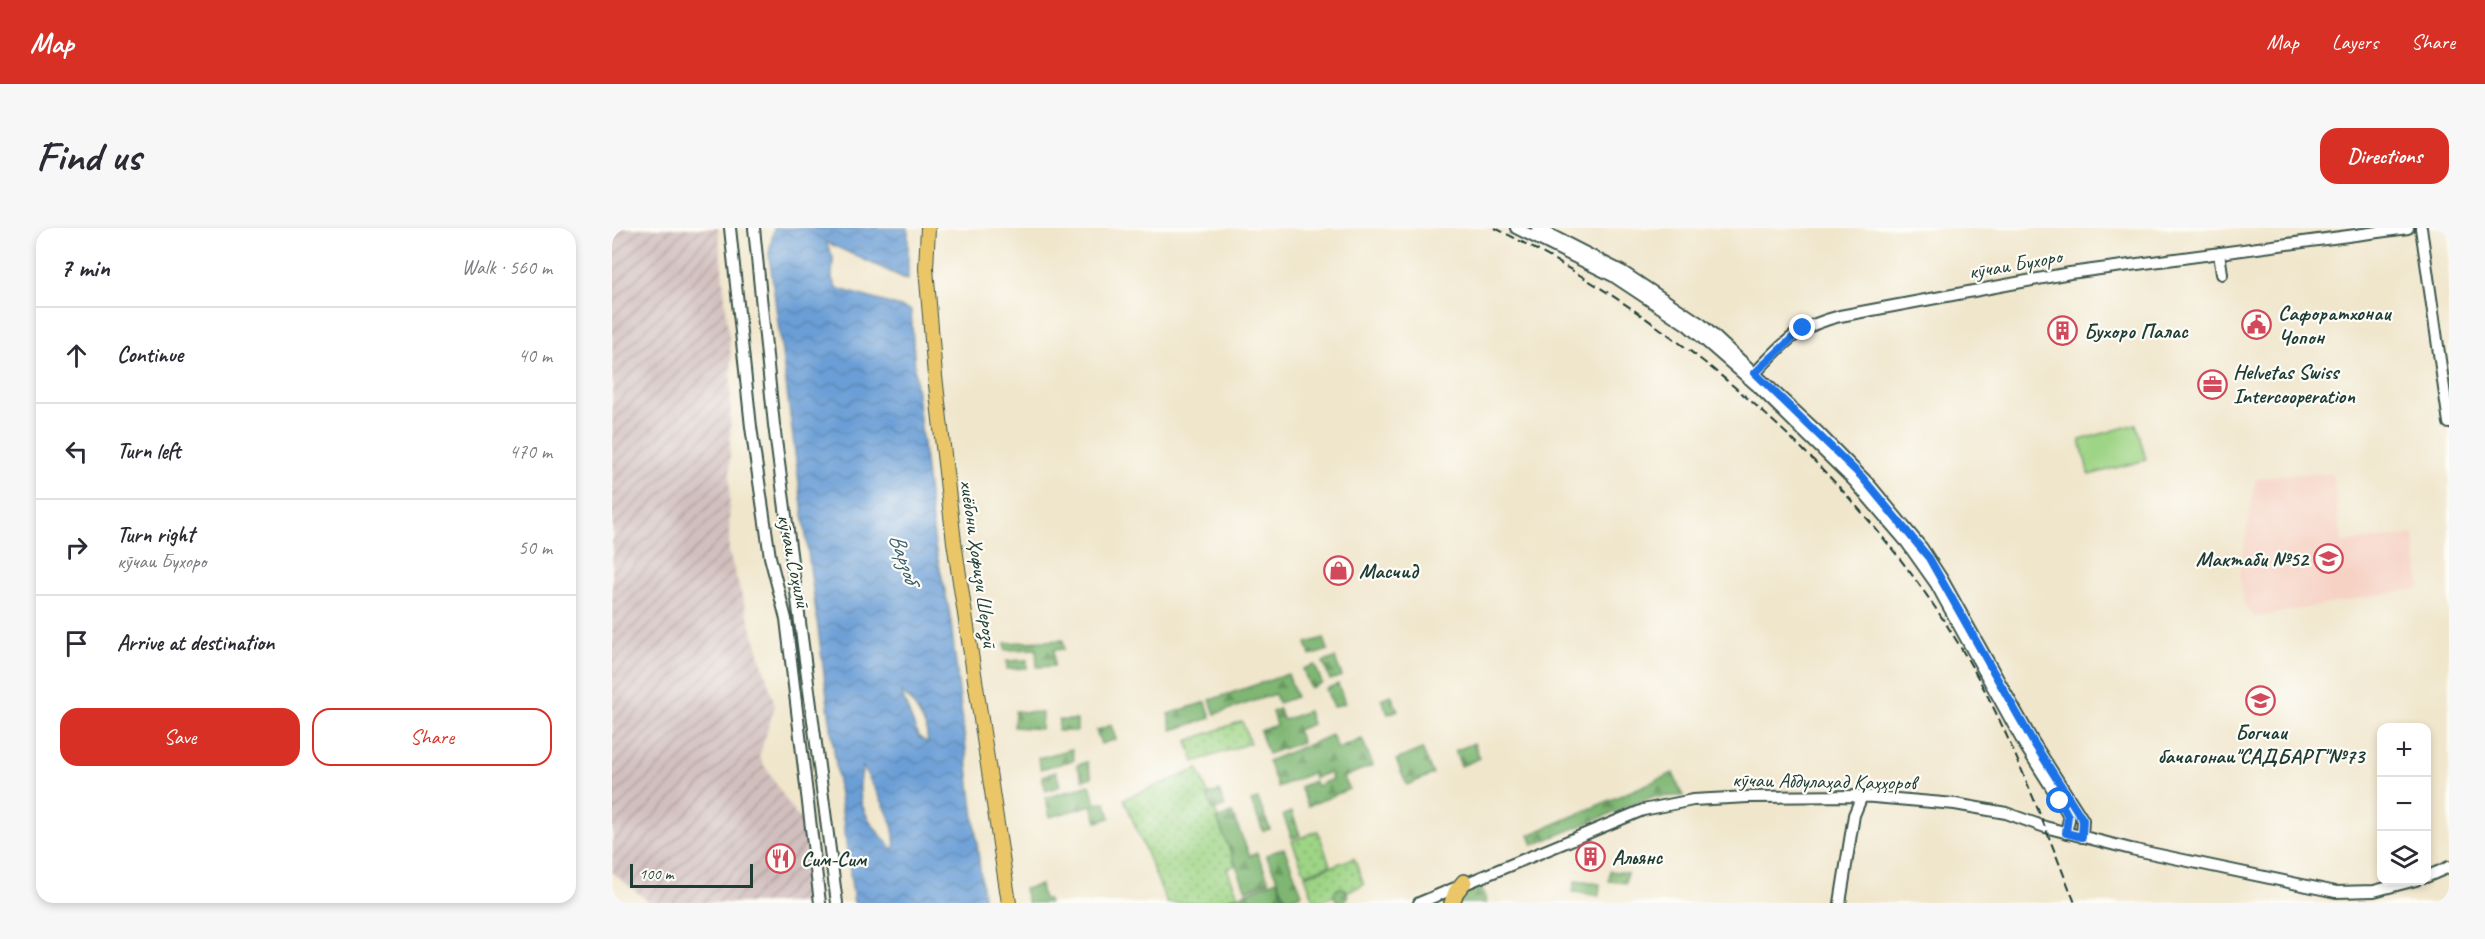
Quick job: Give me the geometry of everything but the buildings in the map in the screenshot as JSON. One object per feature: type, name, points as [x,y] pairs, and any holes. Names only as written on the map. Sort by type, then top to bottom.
[{"type":"highway","points":[[1452,903],[1456,892],[1464,882]]},
{"type":"main road","name":"хиёбони Ҳофизи Шерозӣ","points":[[928,228],[926,268],[934,376],[954,542],[1009,903]]},
{"type":"street","name":"кӯчаи Соҳилӣ","points":[[730,228],[765,529],[788,631],[820,903]]},
{"type":"street","name":"кӯчаи Соҳилӣ","points":[[754,228],[762,324],[837,903]]},
{"type":"street","points":[[1516,228],[1612,276],[1687,325],[1763,392],[1866,494],[1907,543],[1942,596],[2024,744],[2067,812],[2069,819],[2066,833]]},
{"type":"street","points":[[1537,228],[1612,265],[1658,293],[1701,324],[1861,476],[1929,558],[2032,740],[2083,820],[2082,837]]},
{"type":"street","name":"кӯчаи Бухоро","points":[[1755,373],[1796,332],[1824,320],[2026,280],[2408,228]]},
{"type":"street","points":[[2421,228],[2449,423]]},
{"type":"street","points":[[2219,253],[2222,274]]},
{"type":"street","points":[[740,327],[762,324]]},
{"type":"street","points":[[1840,903],[1854,815],[1862,796]]},
{"type":"street","name":"кӯчаи Абдулаҳад Қаҳҳоров","points":[[1419,903],[1464,882],[1643,810],[1698,800],[1862,796],[1955,804],[1999,812],[2082,837],[2336,892],[2374,891],[2397,885]]},
{"type":"street","points":[[2431,875],[2449,867]]},
{"type":"shaded area","points":[[612,228],[718,228],[731,359],[729,553],[775,706],[759,757],[795,814],[806,822],[805,903],[650,903],[612,872]]},
{"type":"shaded area","name":"Мактаби №52","points":[[2332,474],[2342,543],[2414,534],[2420,588],[2254,617],[2244,604],[2239,575],[2256,479],[2284,475]]},
{"type":"green space","points":[[2136,424],[2146,460],[2089,475],[2080,440]]},
{"type":"green space","points":[[1324,638],[1328,650],[1310,656],[1306,643]]},
{"type":"green space","points":[[1063,640],[1064,649],[1054,650],[1054,666],[1037,667],[1036,649],[1005,650],[1005,643]]},
{"type":"green space","points":[[1335,658],[1342,676],[1330,680],[1323,662]]},
{"type":"green space","points":[[1027,660],[1027,668],[1007,669],[1007,661]]},
{"type":"green space","points":[[1315,665],[1322,683],[1310,688],[1303,669]]},
{"type":"green space","points":[[1288,674],[1296,697],[1278,703],[1275,694],[1215,714],[1210,700]]},
{"type":"green space","points":[[1338,684],[1345,703],[1333,707],[1326,689]]},
{"type":"green space","points":[[1391,695],[1398,710],[1388,714],[1381,699]]},
{"type":"green space","points":[[1206,702],[1211,718],[1172,730],[1168,714]]},
{"type":"green space","points":[[1279,709],[1284,720],[1308,711],[1312,724],[1297,730],[1302,742],[1268,754],[1260,731],[1276,725],[1272,712]]},
{"type":"green space","points":[[1015,711],[1042,713],[1041,729],[1014,727]]},
{"type":"green space","points":[[1059,720],[1077,720],[1077,731],[1058,731]]},
{"type":"green space","points":[[1242,721],[1250,743],[1194,762],[1187,741]]},
{"type":"green space","points":[[1111,725],[1116,739],[1101,744],[1096,731]]},
{"type":"green space","points":[[1332,735],[1338,749],[1362,739],[1373,765],[1344,777],[1349,789],[1308,806],[1300,787],[1314,781],[1317,786],[1332,779],[1330,772],[1314,778],[1312,773],[1278,787],[1268,761]]},
{"type":"green space","points":[[1474,743],[1480,758],[1461,766],[1455,751]]},
{"type":"green space","points":[[1072,749],[1074,760],[1041,769],[1038,758]]},
{"type":"green space","points":[[1422,749],[1433,774],[1407,785],[1396,760]]},
{"type":"green space","points":[[1087,762],[1092,777],[1083,780],[1077,765]]},
{"type":"green space","points":[[1198,769],[1237,864],[1227,869],[1238,895],[1217,903],[1167,903],[1124,799]]},
{"type":"green space","points":[[1056,772],[1060,786],[1046,791],[1042,776]]},
{"type":"green space","points":[[1673,773],[1683,796],[1652,797],[1533,845],[1529,835]]},
{"type":"green space","points":[[1090,785],[1096,804],[1106,802],[1110,818],[1097,822],[1092,805],[1050,817],[1045,798]]},
{"type":"green space","points":[[1219,791],[1225,806],[1213,811],[1207,795]]},
{"type":"green space","points":[[1258,799],[1270,829],[1263,831],[1251,801]]},
{"type":"green space","points":[[1292,812],[1300,835],[1292,838],[1283,815]]},
{"type":"green space","points":[[1232,813],[1250,856],[1257,853],[1269,881],[1246,890],[1217,819]]},
{"type":"green space","points":[[1318,831],[1330,865],[1305,874],[1292,841]]},
{"type":"green space","points":[[1284,848],[1302,894],[1287,900],[1266,855]]},
{"type":"green space","points":[[1354,858],[1364,885],[1315,903],[1305,876]]},
{"type":"green space","points":[[1610,871],[1627,873],[1626,883],[1609,881]]},
{"type":"green space","points":[[1277,880],[1286,903],[1221,903]]},
{"type":"green space","points":[[1479,881],[1487,903],[1458,903],[1463,891]]},
{"type":"green space","points":[[1575,881],[1600,884],[1599,896],[1573,892]]},
{"type":"green space","points":[[1040,885],[1043,899],[1047,899],[1049,903],[1028,903],[1024,889]]},
{"type":"green space","points":[[1341,888],[1346,890],[1348,895],[1346,900],[1341,902],[1336,900],[1334,895],[1336,890]]},
{"type":"water","name":"Варзоб","points":[[774,228],[908,228],[908,280],[826,242],[833,258],[832,278],[836,288],[911,310],[916,385],[935,546],[950,614],[984,903],[854,903],[769,254]],"holes":[[[901,692],[920,715],[926,729],[927,743],[918,736]],[[863,767],[889,817],[893,828],[894,850],[865,813],[860,792]]]},
{"type":"railway","points":[[1495,228],[1567,268],[1639,314],[1708,365],[1774,422],[1835,483],[1891,548],[1941,616],[1983,687],[2020,767],[2075,903]]},
{"type":"place","name":"Сафоратхонаи Чопон","points":[[2257,325]]},
{"type":"place","name":"Бухоро Палас","points":[[2063,331]]},
{"type":"place","name":"Helvetas Swiss Intercooperation","points":[[2212,384]]},
{"type":"place","name":"Мактаби №52","points":[[2329,559]]},
{"type":"place","name":"Масчид","points":[[1338,571]]},
{"type":"place","name":"Богчаи бачагонаи\"САДБАРГ\"№73","points":[[2261,701]]},
{"type":"place","name":"Альянс","points":[[1591,857]]},
{"type":"place","name":"Сим-Сим","points":[[780,859]]},
{"type":"route","points":[[1803,328],[1788,339],[1755,373],[1861,476],[1929,558],[1986,655],[2032,740],[2083,820],[2082,837],[2066,833],[2069,819],[2060,801]]}]
